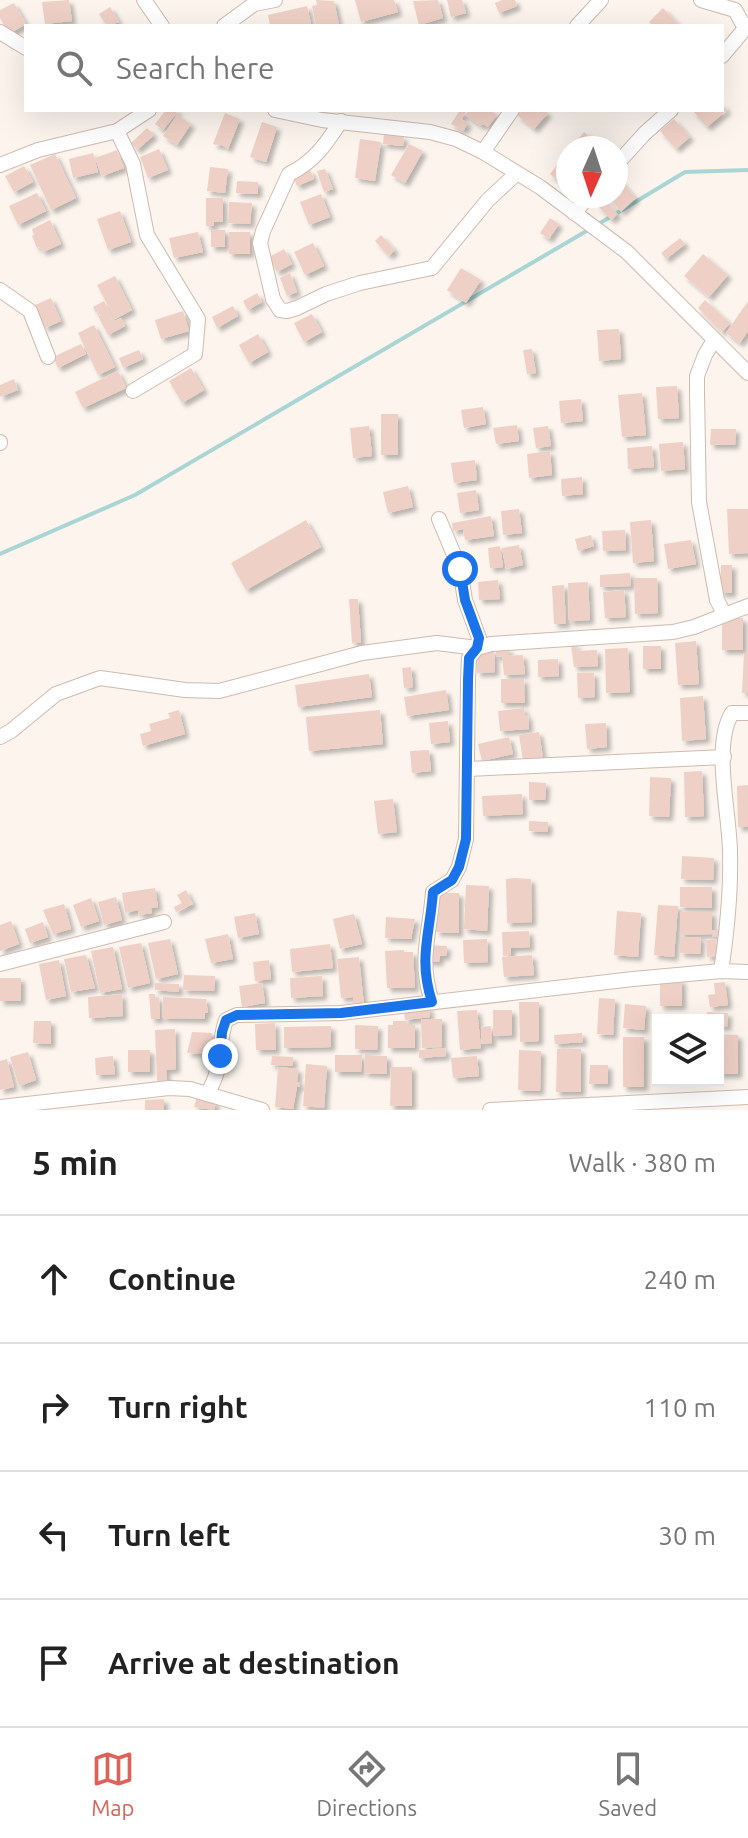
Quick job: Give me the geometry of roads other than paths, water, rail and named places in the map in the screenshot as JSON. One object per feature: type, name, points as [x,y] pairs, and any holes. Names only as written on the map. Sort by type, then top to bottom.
[{"type":"street","points":[[144,0],[161,24]]},
{"type":"street","points":[[226,24],[254,2],[275,0]]},
{"type":"street","points":[[579,24],[601,0]]},
{"type":"street","points":[[701,0],[735,10],[746,27],[724,54]]},
{"type":"street","points":[[0,32],[24,47]]},
{"type":"street","points":[[0,165],[38,150],[117,131],[146,112]]},
{"type":"street","points":[[287,112],[430,132],[456,139],[483,152],[540,187],[627,252],[748,373]]},
{"type":"street","points":[[483,152],[511,112]]},
{"type":"street","points":[[628,152],[669,112]]},
{"type":"street","points":[[341,121],[319,154],[304,167],[289,174],[263,231],[260,243],[263,257],[273,299],[280,310],[297,308],[360,283],[432,268],[488,200],[516,174]]},
{"type":"street","points":[[117,131],[133,164],[147,235],[198,319],[195,354],[133,391]]},
{"type":"street","points":[[574,213],[578,208]]},
{"type":"street","points":[[0,290],[30,311],[48,357]]},
{"type":"street","points":[[714,340],[697,376],[699,502],[717,600],[724,614]]},
{"type":"street","points":[[432,1002],[425,982],[424,951],[433,892],[452,880],[459,867],[466,839],[469,658],[477,648],[479,638],[465,600],[460,569],[439,519]]},
{"type":"street","points":[[0,737],[56,694],[100,678],[185,690],[219,691],[362,653],[437,643],[477,648],[491,644],[673,632],[748,606]]},
{"type":"street","points":[[721,971],[728,922],[731,854],[724,757],[725,725],[732,713],[748,713]]},
{"type":"street","points":[[468,769],[724,757]]},
{"type":"street","points":[[0,964],[164,922]]},
{"type":"street","points":[[207,1094],[217,1077],[226,1020],[237,1015],[341,1013],[721,971],[748,972]]},
{"type":"street","points":[[0,1107],[169,1088],[190,1089],[244,1108],[262,1110]]},
{"type":"street","points":[[496,1109],[748,1097]]},
{"type":"waterway","points":[[597,225],[685,172],[748,170]]},
{"type":"waterway","points":[[0,554],[135,495],[590,229]]}]
